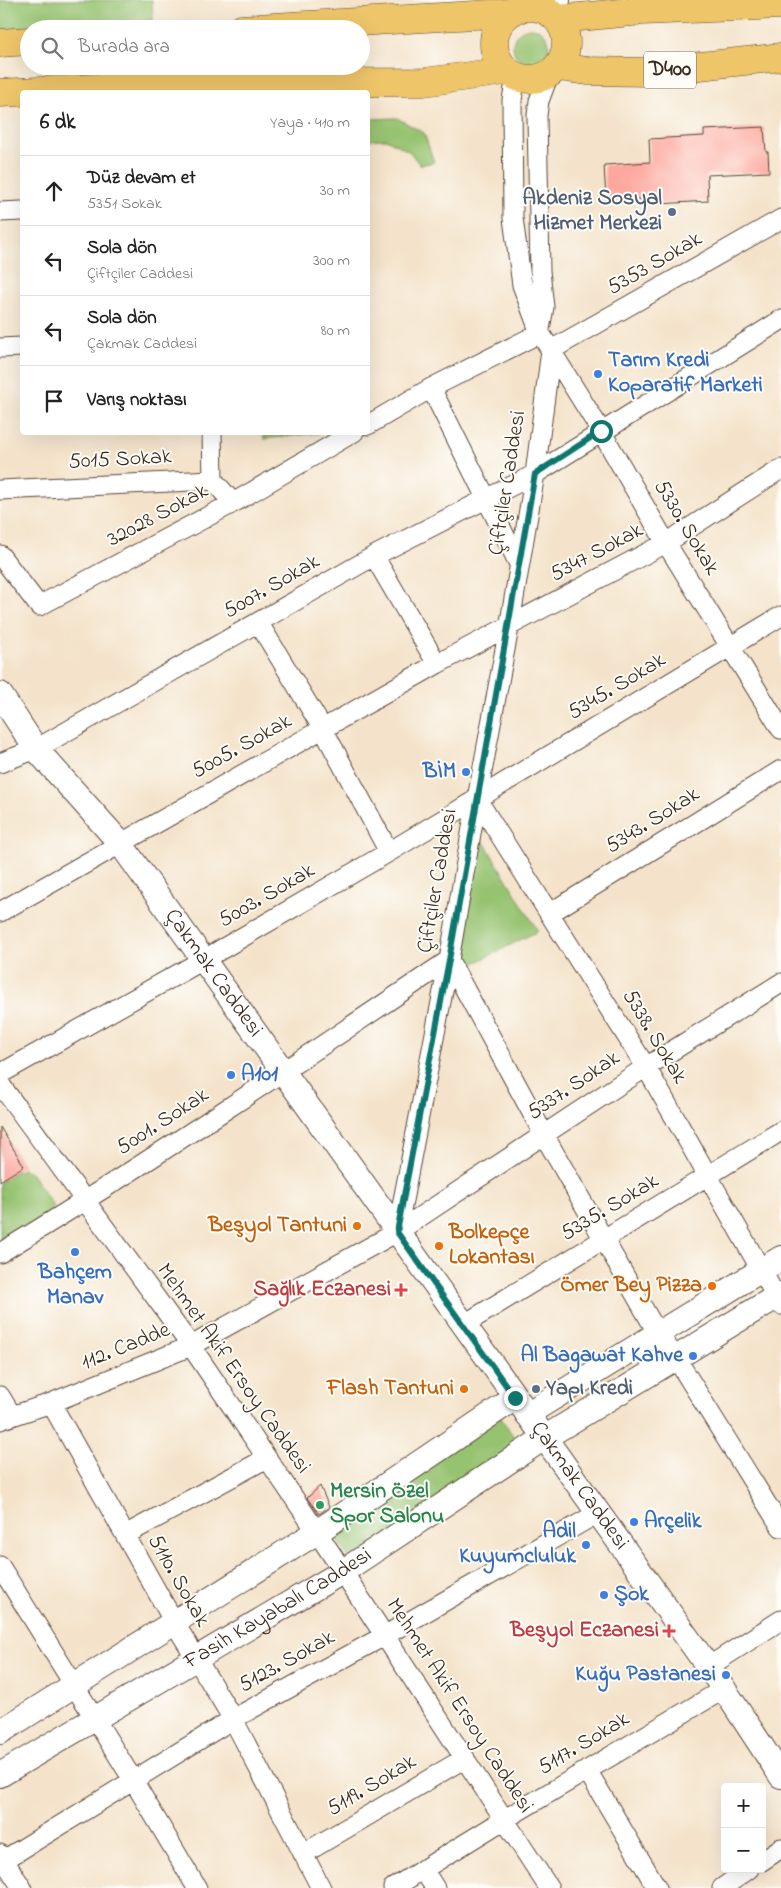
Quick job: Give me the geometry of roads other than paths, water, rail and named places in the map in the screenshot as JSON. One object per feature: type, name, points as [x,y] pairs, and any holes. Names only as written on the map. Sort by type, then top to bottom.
[{"type":"highway","points":[[355,20],[519,7],[540,7],[557,11],[642,11],[740,4],[781,5]]},
{"type":"highway","points":[[511,74],[499,62],[493,41],[495,31],[501,21],[519,7]]},
{"type":"highway","points":[[63,90],[188,84],[424,82],[511,74],[533,79],[554,70],[564,58],[567,38],[557,11]]},
{"type":"highway","points":[[0,43],[20,42]]},
{"type":"highway","name":"D400","points":[[554,70],[646,72],[781,57]]},
{"type":"highway","points":[[0,93],[20,92]]},
{"type":"street","points":[[540,333],[544,307],[540,271],[537,115],[540,101],[554,70]]},
{"type":"street","points":[[511,74],[513,218],[522,285],[540,333],[552,350]]},
{"type":"street","points":[[0,212],[20,211]]},
{"type":"street","name":"5353 Sokak","points":[[552,350],[781,220]]},
{"type":"street","name":"5007. Sokak","points":[[0,763],[36,749],[374,556],[535,474],[781,320]]},
{"type":"street","points":[[370,424],[431,388],[540,333]]},
{"type":"street","points":[[0,348],[20,347]]},
{"type":"street","name":"5330. Sokak","points":[[552,350],[666,543],[781,729]]},
{"type":"street","name":"Çiftçiler Caddesi","points":[[397,1232],[449,960],[509,628],[535,474],[552,350]]},
{"type":"street","points":[[431,388],[488,498],[519,564]]},
{"type":"street","points":[[212,435],[213,480],[233,503]]},
{"type":"street","name":"32028 Sokak","points":[[0,555],[39,606],[233,503],[349,435]]},
{"type":"street","name":"5347 Sokak","points":[[509,628],[666,543],[781,469]]},
{"type":"street","name":"5015 Sokak","points":[[0,490],[213,480]]},
{"type":"street","points":[[374,556],[438,664]]},
{"type":"street","name":"5345. Sokak","points":[[477,798],[781,616]]},
{"type":"street","points":[[258,622],[323,729],[389,852]]},
{"type":"street","name":"5005. Sokak","points":[[0,912],[438,664],[509,628]]},
{"type":"street","name":"Çakmak Caddesi","points":[[0,694],[36,749],[120,844],[724,1689],[781,1776]]},
{"type":"street","name":"5343. Sokak","points":[[550,913],[781,770]]},
{"type":"street","name":"5003. Sokak","points":[[0,1074],[203,960],[389,852],[477,798]]},
{"type":"street","name":"5338. Sokak","points":[[477,798],[646,1067],[708,1176],[771,1264],[779,1299]]},
{"type":"street","points":[[449,960],[544,1135],[658,1334],[676,1358],[781,1528]]},
{"type":"street","name":"5001. Sokak","points":[[0,1252],[85,1201],[283,1072],[449,960]]},
{"type":"street","name":"5337. Sokak","points":[[397,1232],[646,1067],[781,983]]},
{"type":"street","name":"Mehmet Akif Ersoy Caddesi","points":[[0,1084],[191,1346],[465,1758],[548,1888]]},
{"type":"street","name":"5335. Sokak","points":[[463,1325],[781,1131]]},
{"type":"street","name":"112. Cadde","points":[[6,1418],[51,1403],[191,1346],[397,1232]]},
{"type":"street","name":"Fasih Kayabalı Caddesi","points":[[0,1732],[316,1532],[521,1406],[658,1334],[771,1264]]},
{"type":"street","name":"Fasih Kayabalı Caddesi","points":[[0,1775],[342,1572],[544,1438],[676,1358],[779,1299]]},
{"type":"street","points":[[0,1396],[6,1418]]},
{"type":"street","name":"5110. Sokak","points":[[51,1403],[174,1622],[233,1719],[321,1888]]},
{"type":"street","points":[[125,1536],[267,1458]]},
{"type":"street","name":"5123. Sokak","points":[[2,1857],[233,1719],[384,1636],[598,1513]]},
{"type":"street","points":[[0,1566],[133,1780],[197,1888]]},
{"type":"street","points":[[708,1667],[781,1620]]},
{"type":"street","name":"5117. Sokak","points":[[393,1888],[724,1689]]},
{"type":"street","name":"5119. Sokak","points":[[303,1854],[465,1758]]},
{"type":"street","points":[[587,1770],[657,1888]]},
{"type":"street","points":[[766,1857],[781,1848]]},
{"type":"street","points":[[2,1857],[22,1888]]},
{"type":"street","points":[[423,1869],[435,1888]]},
{"type":"street","points":[[722,1888],[743,1873]]},
{"type":"place","name":"Akdeniz Sosyal Hizmet Merkezi","points":[[672,212]]},
{"type":"place","name":"Tarım Kredi Koparatif Marketi","points":[[598,374]]},
{"type":"place","name":"BİM","points":[[466,772]]},
{"type":"place","name":"A101","points":[[231,1075]]},
{"type":"place","name":"Beşyol Tantuni","points":[[357,1226]]},
{"type":"place","name":"Bolkepçe Lokantası","points":[[439,1246]]},
{"type":"place","name":"Bahçem Manav","points":[[75,1252]]},
{"type":"place","name":"Ömer Bey Pizza","points":[[712,1286]]},
{"type":"place","name":"Sağlık Eczanesi","points":[[401,1290]]},
{"type":"place","name":"Al Bagawat Kahve","points":[[693,1356]]},
{"type":"place","name":"Flash Tantuni","points":[[464,1389]]},
{"type":"place","name":"Yapı Kredi","points":[[536,1389]]},
{"type":"place","name":"Mersin Özel Spor Salonu","points":[[320,1505]]},
{"type":"place","name":"Arçelik","points":[[634,1522]]},
{"type":"place","name":"Adil Kuyumcluluk","points":[[586,1545]]},
{"type":"place","name":"Şok","points":[[604,1595]]},
{"type":"place","name":"Beşyol Eczanesi","points":[[669,1631]]},
{"type":"place","name":"Kuğu Pastanesi","points":[[726,1675]]}]
